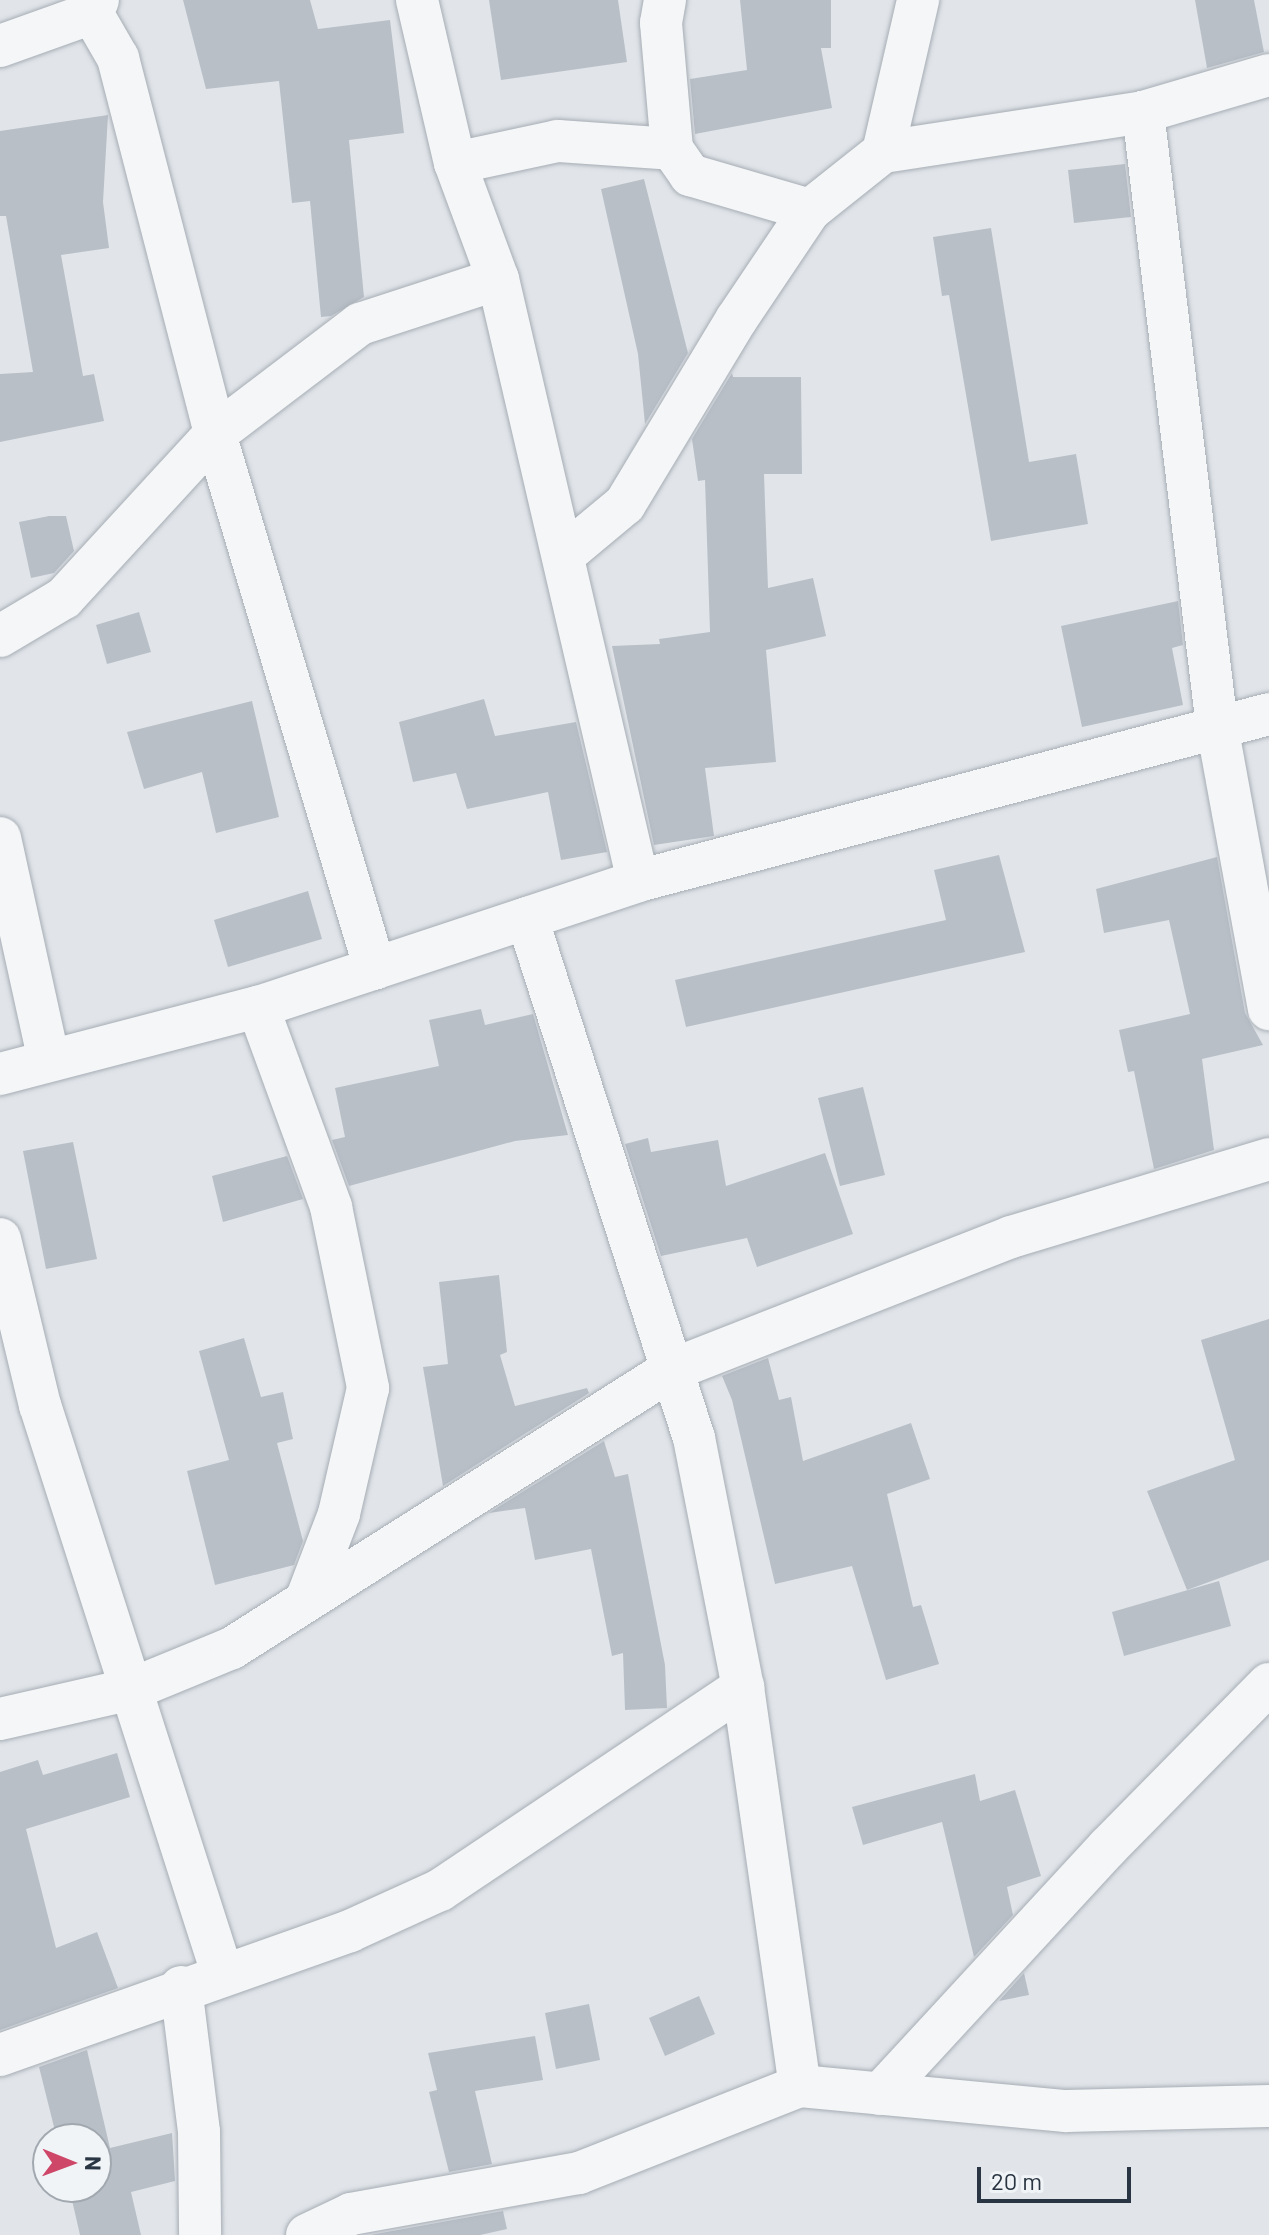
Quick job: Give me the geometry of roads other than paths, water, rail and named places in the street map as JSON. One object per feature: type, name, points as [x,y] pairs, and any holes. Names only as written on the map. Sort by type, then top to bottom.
[{"type":"street","points":[[417,0],[455,163],[498,279],[565,554],[638,881]]},
{"type":"street","points":[[665,0],[661,23],[672,149],[690,175],[810,210]]},
{"type":"street","points":[[883,152],[918,0]]},
{"type":"street","points":[[0,46],[95,6],[118,58],[215,434],[375,969]]},
{"type":"street","points":[[565,554],[625,504],[736,320],[810,210],[883,152],[1143,112],[1269,75]]},
{"type":"street","points":[[1143,112],[1217,726],[1269,1009]]},
{"type":"street","points":[[455,163],[558,141],[672,149]]},
{"type":"street","points":[[0,636],[64,598],[215,434],[360,324],[498,279]]},
{"type":"street","points":[[0,1074],[258,1007],[638,881],[1269,714]]},
{"type":"street","points":[[0,838],[49,1060]]},
{"type":"street","points":[[527,918],[669,1371],[694,1438],[743,1687],[800,2086]]},
{"type":"street","points":[[258,1007],[331,1207],[368,1388],[339,1514],[307,1598]]},
{"type":"street","points":[[0,1719],[132,1689],[232,1648],[669,1371],[1011,1237],[1269,1159]]},
{"type":"street","points":[[0,1239],[40,1405],[222,1973]]},
{"type":"street","points":[[880,2094],[1108,1847],[1269,1684]]},
{"type":"street","points":[[0,2055],[181,1987],[350,1931],[440,1890],[743,1687]]},
{"type":"street","points":[[181,1987],[199,2132],[200,2235]]},
{"type":"street","points":[[307,2235],[351,2214],[579,2173],[800,2086],[1066,2111],[1269,2106]]}]
